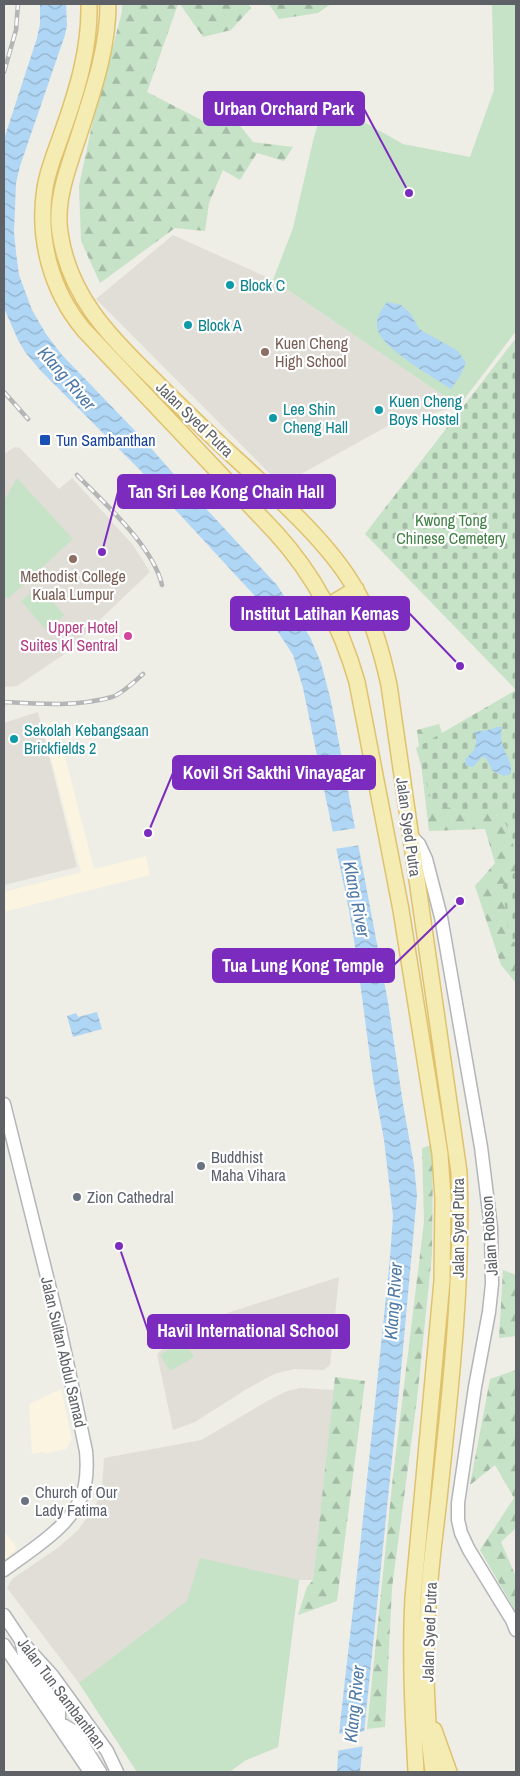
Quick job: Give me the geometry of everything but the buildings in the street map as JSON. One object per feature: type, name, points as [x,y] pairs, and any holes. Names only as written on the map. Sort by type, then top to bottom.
[{"type":"main road","name":"Jalan Syed Putra","points":[[89,4],[83,67],[45,187],[43,221],[48,261],[54,279],[64,302],[84,330],[276,533],[301,564],[328,606],[347,650],[362,706],[401,910],[440,1154],[443,1198],[442,1281],[413,1598],[411,1679],[416,1772]]},
{"type":"main road","name":"Jalan Syed Putra","points":[[108,4],[107,27],[99,69],[70,164],[59,208],[61,241],[73,280],[88,309],[112,338],[201,426],[282,502],[322,544],[356,589],[376,636],[389,685],[458,1164],[461,1212],[461,1251],[455,1334],[428,1605],[426,1646],[428,1712],[433,1772]]},
{"type":"main road","points":[[328,606],[356,589]]},
{"type":"main road","name":"Jalan Robson","points":[[410,835],[419,844],[426,859],[441,917],[481,1147],[491,1228],[492,1284],[489,1312],[475,1387],[458,1503],[458,1520],[461,1533],[469,1550],[512,1620],[516,1630]]},
{"type":"main road","name":"Jalan Sultan Abdul Samad","points":[[4,1104],[60,1329],[86,1451],[87,1465],[85,1487],[65,1522],[57,1531],[4,1570]]},
{"type":"main road","name":"Jalan Tun Sambanthan","points":[[4,1616],[22,1642],[52,1675],[107,1751],[117,1772]]},
{"type":"main road","points":[[22,1642],[25,1658],[59,1710],[59,1725],[71,1728],[75,1732],[100,1772]]},
{"type":"main road","name":"Jalan Tun Sambanthan","points":[[4,1645],[90,1772]]},
{"type":"main road","points":[[428,1712],[449,1772]]},
{"type":"shaded area","name":"Kuen Cheng High School","points":[[173,235],[273,280],[459,406],[386,427],[281,485],[96,299]]},
{"type":"shaded area","name":"Methodist College Kuala Lumpur","points":[[15,447],[20,448],[59,489],[72,478],[133,545],[150,572],[63,655],[17,686],[4,687],[4,454]]},
{"type":"shaded area","points":[[38,712],[77,867],[4,885],[4,723]]},
{"type":"shaded area","points":[[56,721],[94,869],[146,856],[150,875],[4,912],[4,892],[81,872],[42,724]]},
{"type":"shaded area","points":[[339,1277],[330,1365],[324,1370],[294,1369],[274,1374],[195,1422],[173,1430],[157,1354],[187,1326]]},
{"type":"shaded area","points":[[301,1388],[334,1390],[313,1580],[299,1580],[278,1747],[246,1760],[229,1772],[137,1772],[79,1683],[7,1588],[12,1579],[59,1547],[78,1530],[95,1507],[102,1488],[104,1458],[201,1440],[269,1400],[287,1391]]},
{"type":"shaded area","points":[[61,1389],[72,1440],[66,1449],[44,1454],[44,1452],[32,1454],[29,1404]]},
{"type":"shaded area","points":[[4,1531],[17,1548],[4,1561]]},
{"type":"green space","points":[[122,4],[178,4],[147,92],[211,125],[229,117],[234,96],[245,102],[238,123],[253,142],[293,147],[284,161],[257,153],[240,180],[223,170],[209,203],[205,231],[175,228],[100,283],[81,241],[79,186],[92,125],[122,12]]},
{"type":"green space","points":[[180,4],[248,4],[251,8],[231,30],[203,37]]},
{"type":"green space","points":[[269,4],[331,4],[318,13],[279,19]]},
{"type":"green space","points":[[492,4],[516,4],[516,331],[459,406],[273,280],[293,228],[314,137],[325,100],[403,144],[470,157],[494,90]]},
{"type":"green space","name":"Kwong Tong Chinese Cemetery","points":[[516,338],[516,690],[365,534]]},
{"type":"green space","points":[[17,478],[73,539],[9,598],[4,597],[4,501]]},
{"type":"green space","points":[[39,586],[64,615],[47,631],[21,601]]},
{"type":"green space","points":[[516,690],[516,853],[502,813],[433,806],[416,748]]},
{"type":"green space","points":[[439,724],[446,745],[495,797],[516,829],[516,983],[501,965],[475,886],[495,863],[485,829],[429,831],[417,730]]},
{"type":"green space","points":[[516,871],[516,943],[509,940],[503,885]]},
{"type":"green space","points":[[433,1145],[432,1254],[417,1399],[392,1588],[385,1727],[367,1729],[393,1476],[424,1222],[422,1148]]},
{"type":"green space","points":[[503,1270],[516,1275],[516,1336],[499,1338]]},
{"type":"green space","points":[[184,1340],[194,1357],[170,1371],[160,1355]]},
{"type":"green space","points":[[516,1370],[516,1528],[501,1542],[516,1577],[516,1612],[480,1550],[514,1498],[495,1465],[470,1485],[490,1379]]},
{"type":"green space","points":[[335,1377],[365,1381],[337,1601],[298,1615],[307,1587],[313,1580]]},
{"type":"green space","points":[[200,1558],[299,1580],[278,1747],[246,1760],[229,1772],[137,1772],[79,1683],[187,1601]]},
{"type":"water","name":"Klang River","points":[[40,4],[66,4],[67,25],[16,183],[14,232],[19,275],[32,310],[46,334],[62,355],[143,439],[277,585],[310,637],[321,663],[331,701],[388,1002],[417,1195],[360,1772],[337,1772],[340,1724],[360,1547],[393,1216],[384,1140],[373,1080],[349,910],[303,688],[293,655],[254,595],[140,470],[40,370],[25,352],[4,308],[4,139],[37,38],[40,24]]},
{"type":"water","points":[[387,302],[401,305],[411,314],[419,329],[458,351],[466,363],[451,389],[399,355],[382,338],[378,331],[377,323],[380,312]]},
{"type":"water","points":[[502,727],[503,748],[511,769],[510,774],[504,776],[493,771],[486,758],[482,757],[473,767],[466,766],[465,759],[476,744],[475,732]]},
{"type":"water","points":[[97,1012],[102,1029],[73,1037],[67,1016],[76,1013],[78,1017]]},
{"type":"pier","points":[[357,828],[361,845],[334,849],[330,832]]},
{"type":"pier","points":[[366,1731],[365,1746],[336,1751],[337,1734]]},
{"type":"railway","points":[[4,72],[16,30],[18,4]]},
{"type":"railway","points":[[4,392],[28,419]]},
{"type":"railway","points":[[77,475],[138,540],[149,555],[162,585]]},
{"type":"railway","points":[[4,702],[58,704],[99,700],[120,693],[143,674]]},
{"type":"place","name":"Urban Orchard Park","points":[[409,193]]},
{"type":"place","name":"Block C","points":[[230,285]]},
{"type":"place","name":"Block A","points":[[188,325]]},
{"type":"place","name":"Kuen Cheng High School","points":[[265,352]]},
{"type":"place","name":"Kuen Cheng Boys Hostel","points":[[379,410]]},
{"type":"place","name":"Lee Shin Cheng Hall","points":[[273,418]]},
{"type":"place","name":"Tun Sambanthan","points":[[45,440]]},
{"type":"place","name":"Tan Sri Lee Kong Chain Hall","points":[[102,552]]},
{"type":"place","name":"Methodist College Kuala Lumpur","points":[[73,559]]},
{"type":"place","name":"Upper Hotel Suites Kl Sentral","points":[[128,636]]},
{"type":"place","name":"Institut Latihan Kemas","points":[[460,666]]},
{"type":"place","name":"Sekolah Kebangsaan Brickfields 2","points":[[14,739]]},
{"type":"place","name":"Kovil Sri Sakthi Vinayagar","points":[[148,833]]},
{"type":"place","name":"Tua Lung Kong Temple","points":[[460,901]]},
{"type":"place","name":"Buddhist Maha Vihara","points":[[201,1166]]},
{"type":"place","name":"Zion Cathedral","points":[[77,1197]]},
{"type":"place","name":"Havil International School","points":[[119,1246]]},
{"type":"place","name":"Church of Our Lady Fatima","points":[[25,1501]]}]
